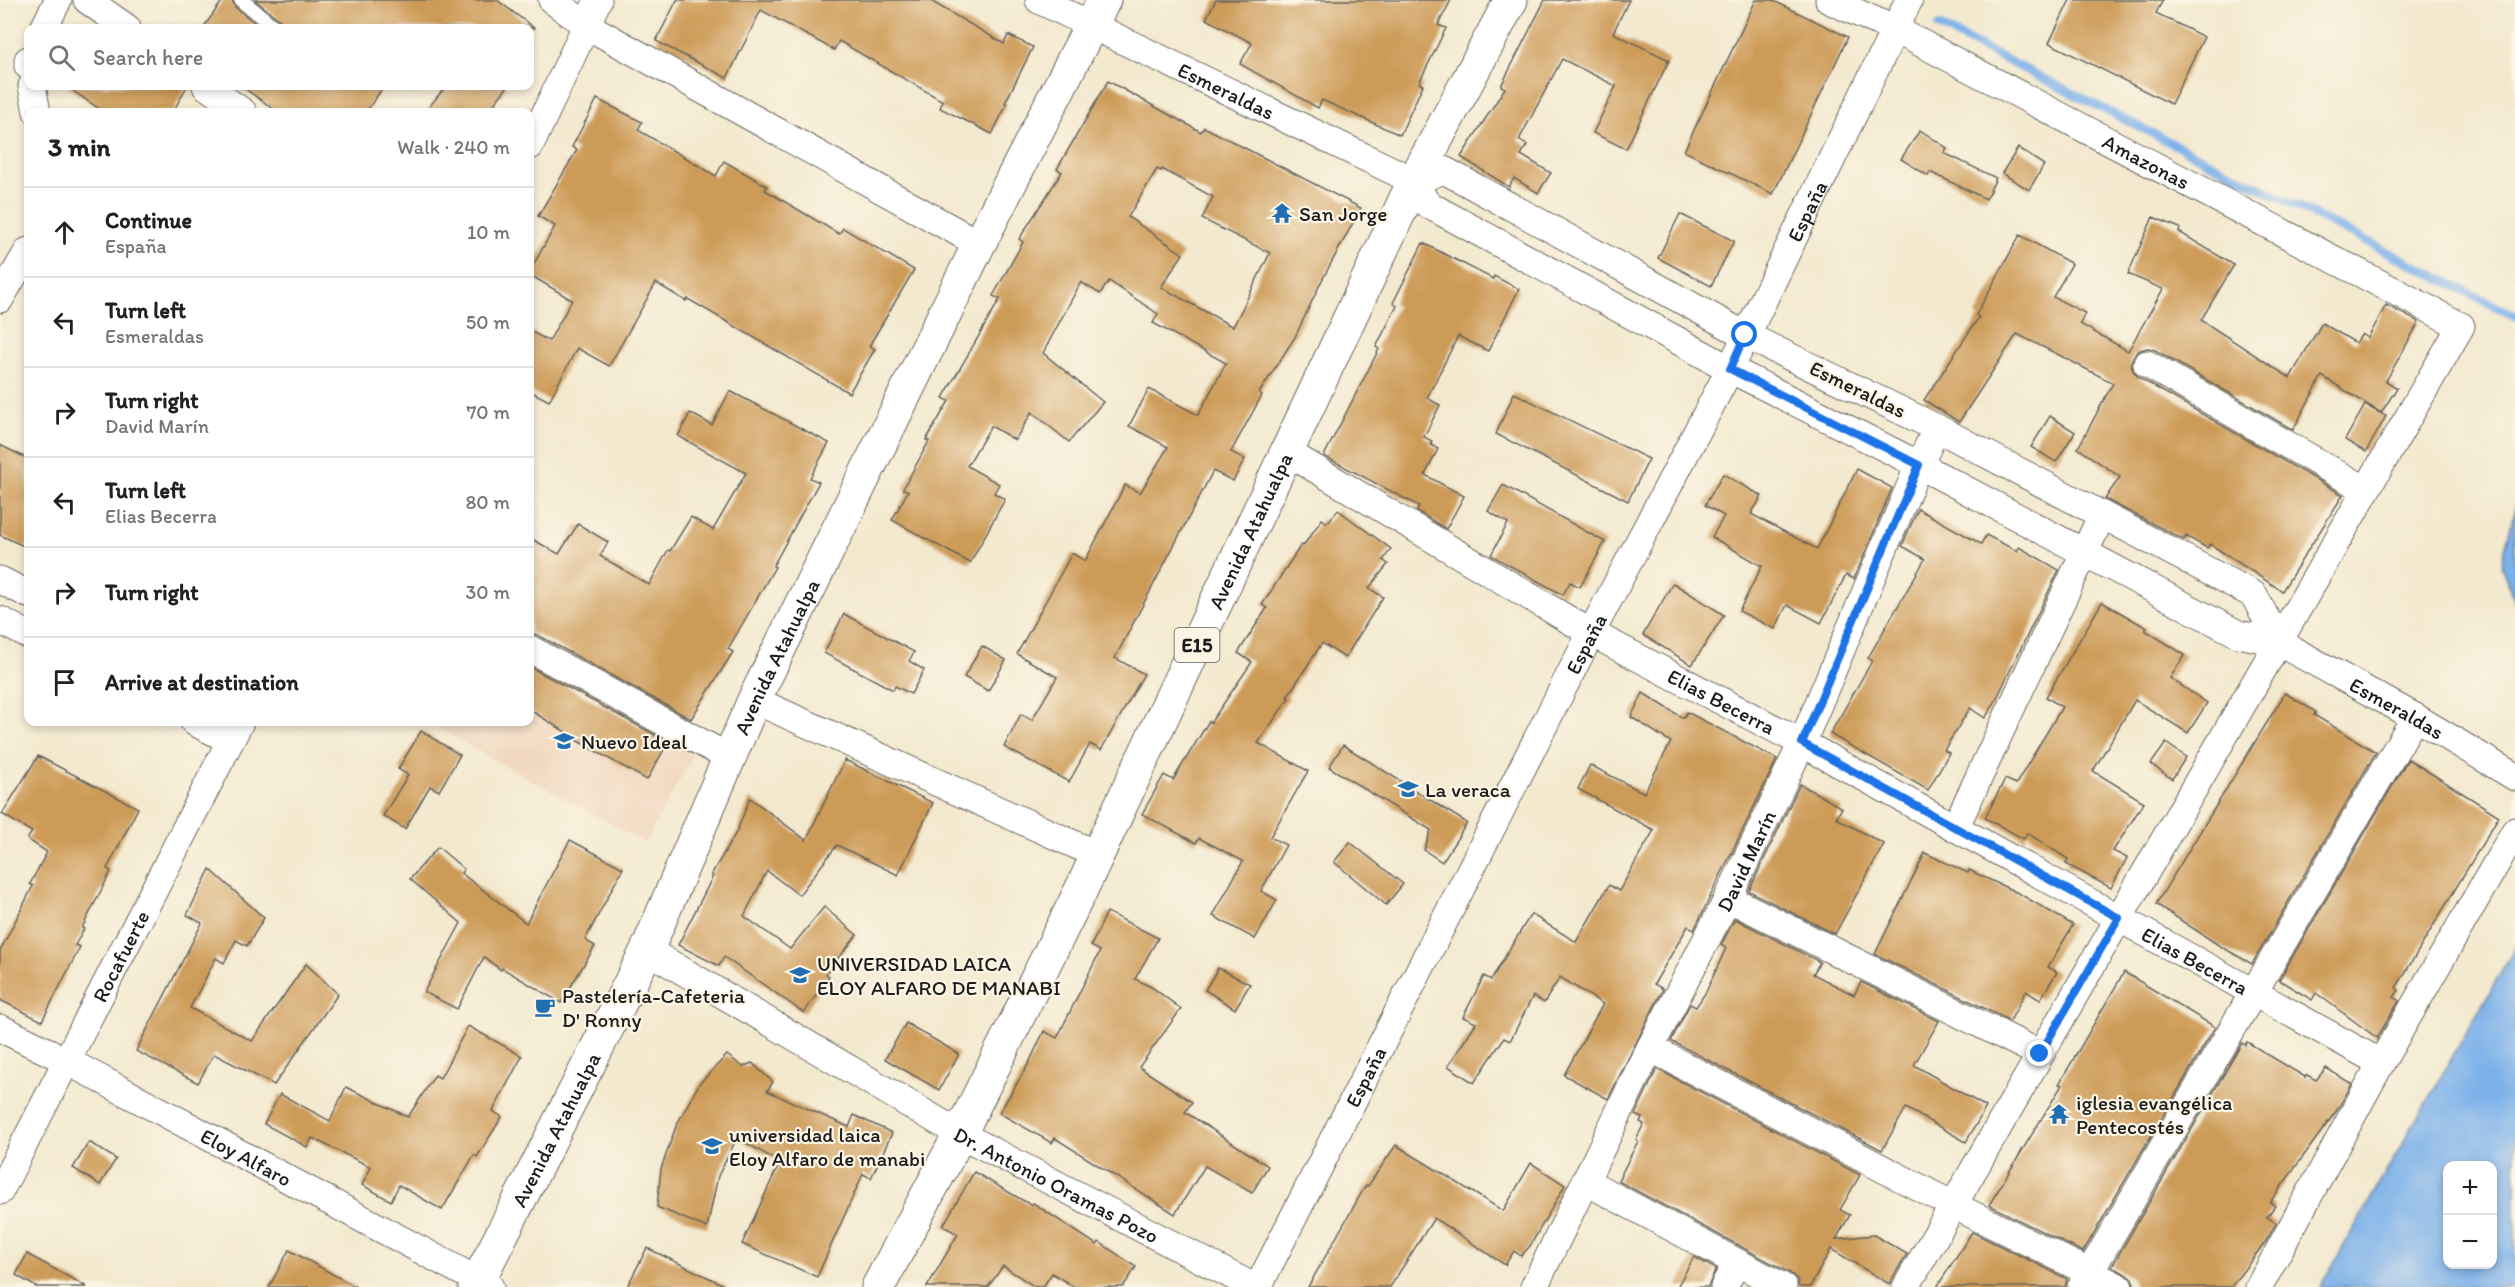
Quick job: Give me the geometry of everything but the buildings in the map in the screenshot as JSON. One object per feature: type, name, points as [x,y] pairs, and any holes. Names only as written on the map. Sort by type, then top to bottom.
[{"type":"highway","name":"Avenida Atahualpa","points":[[878,1287],[960,1134],[1098,855],[1414,181],[1511,0]]},
{"type":"highway","name":"Avenida Atahualpa","points":[[481,1285],[647,950],[754,700],[979,244],[1098,13]]},
{"type":"street","points":[[46,24],[58,0]]},
{"type":"street","points":[[87,0],[121,24]]},
{"type":"street","points":[[552,0],[586,26],[979,244]]},
{"type":"street","points":[[534,137],[598,0]]},
{"type":"street","name":"Esmeraldas","points":[[1040,0],[1098,13],[1414,181],[1427,204],[1730,369],[1919,465],[2238,634],[2277,642],[2415,717],[2515,777]]},
{"type":"street","name":"Amazonas","points":[[1829,0],[1896,30],[2461,326],[2366,490]]},
{"type":"street","name":"España","points":[[1256,1287],[1591,633],[1730,369],[1909,0]]},
{"type":"street","points":[[33,90],[36,108]]},
{"type":"street","points":[[212,90],[237,108]]},
{"type":"street","name":"Esmeraldas","points":[[1414,181],[1444,170],[1745,335],[1937,428],[2254,596],[2277,642]]},
{"type":"street","points":[[0,299],[24,258]]},
{"type":"street","points":[[1906,1287],[2366,490],[2147,364]]},
{"type":"street","name":"David Marín","points":[[1534,1287],[1650,1048],[1728,898],[1802,743],[1919,465],[1937,428]]},
{"type":"street","name":"Elias Becerra","points":[[1287,452],[1591,633],[1802,743],[2380,1063]]},
{"type":"street","points":[[1955,828],[2086,554],[2102,515]]},
{"type":"street","points":[[0,579],[24,592]]},
{"type":"street","points":[[0,620],[24,633]]},
{"type":"street","points":[[534,651],[728,758]]},
{"type":"street","points":[[754,700],[1098,855]]},
{"type":"street","points":[[2086,1279],[2255,994],[2415,717]]},
{"type":"street","points":[[212,726],[235,731]]},
{"type":"street","name":"Rocafuerte","points":[[0,1191],[235,731]]},
{"type":"street","points":[[2259,1287],[2380,1063],[2515,831]]},
{"type":"street","points":[[1728,898],[2040,1054]]},
{"type":"street","name":"Dr. Antonio Oramas Pozo","points":[[647,950],[960,1134],[1256,1287]]},
{"type":"street","name":"Eloy Alfaro","points":[[0,1028],[65,1060],[481,1285]]},
{"type":"street","points":[[1650,1048],[1953,1205],[2086,1279],[2119,1287]]},
{"type":"street","points":[[1585,1181],[1783,1287]]},
{"type":"street","points":[[1724,1287],[1736,1263]]},
{"type":"lane","points":[[241,0],[270,24]]},
{"type":"shaded area","name":"Nuevo Ideal","points":[[534,667],[693,755],[645,843],[435,727],[534,726]]},
{"type":"water","points":[[2515,508],[2515,603],[2501,565]]},
{"type":"water","points":[[2515,948],[2515,1287],[2320,1287]]},
{"type":"waterway","points":[[1939,26],[2515,316]]},
{"type":"place","name":"San Jorge","points":[[1282,213]]},
{"type":"place","name":"Nuevo Ideal","points":[[564,741]]},
{"type":"place","name":"La veraca","points":[[1408,789]]},
{"type":"place","name":"UNIVERSIDAD LAICA ELOY ALFARO DE MANABI","points":[[800,975]]},
{"type":"place","name":"Pastelería-Cafeteria D' Ronny","points":[[545,1007]]},
{"type":"place","name":"iglesia evangélica Pentecostés","points":[[2059,1114]]},
{"type":"place","name":"universidad laica Eloy Alfaro de manabi","points":[[712,1146]]},
{"type":"route","points":[[1745,335],[1730,369],[1919,465],[1802,743],[2119,918],[2040,1054]]}]
